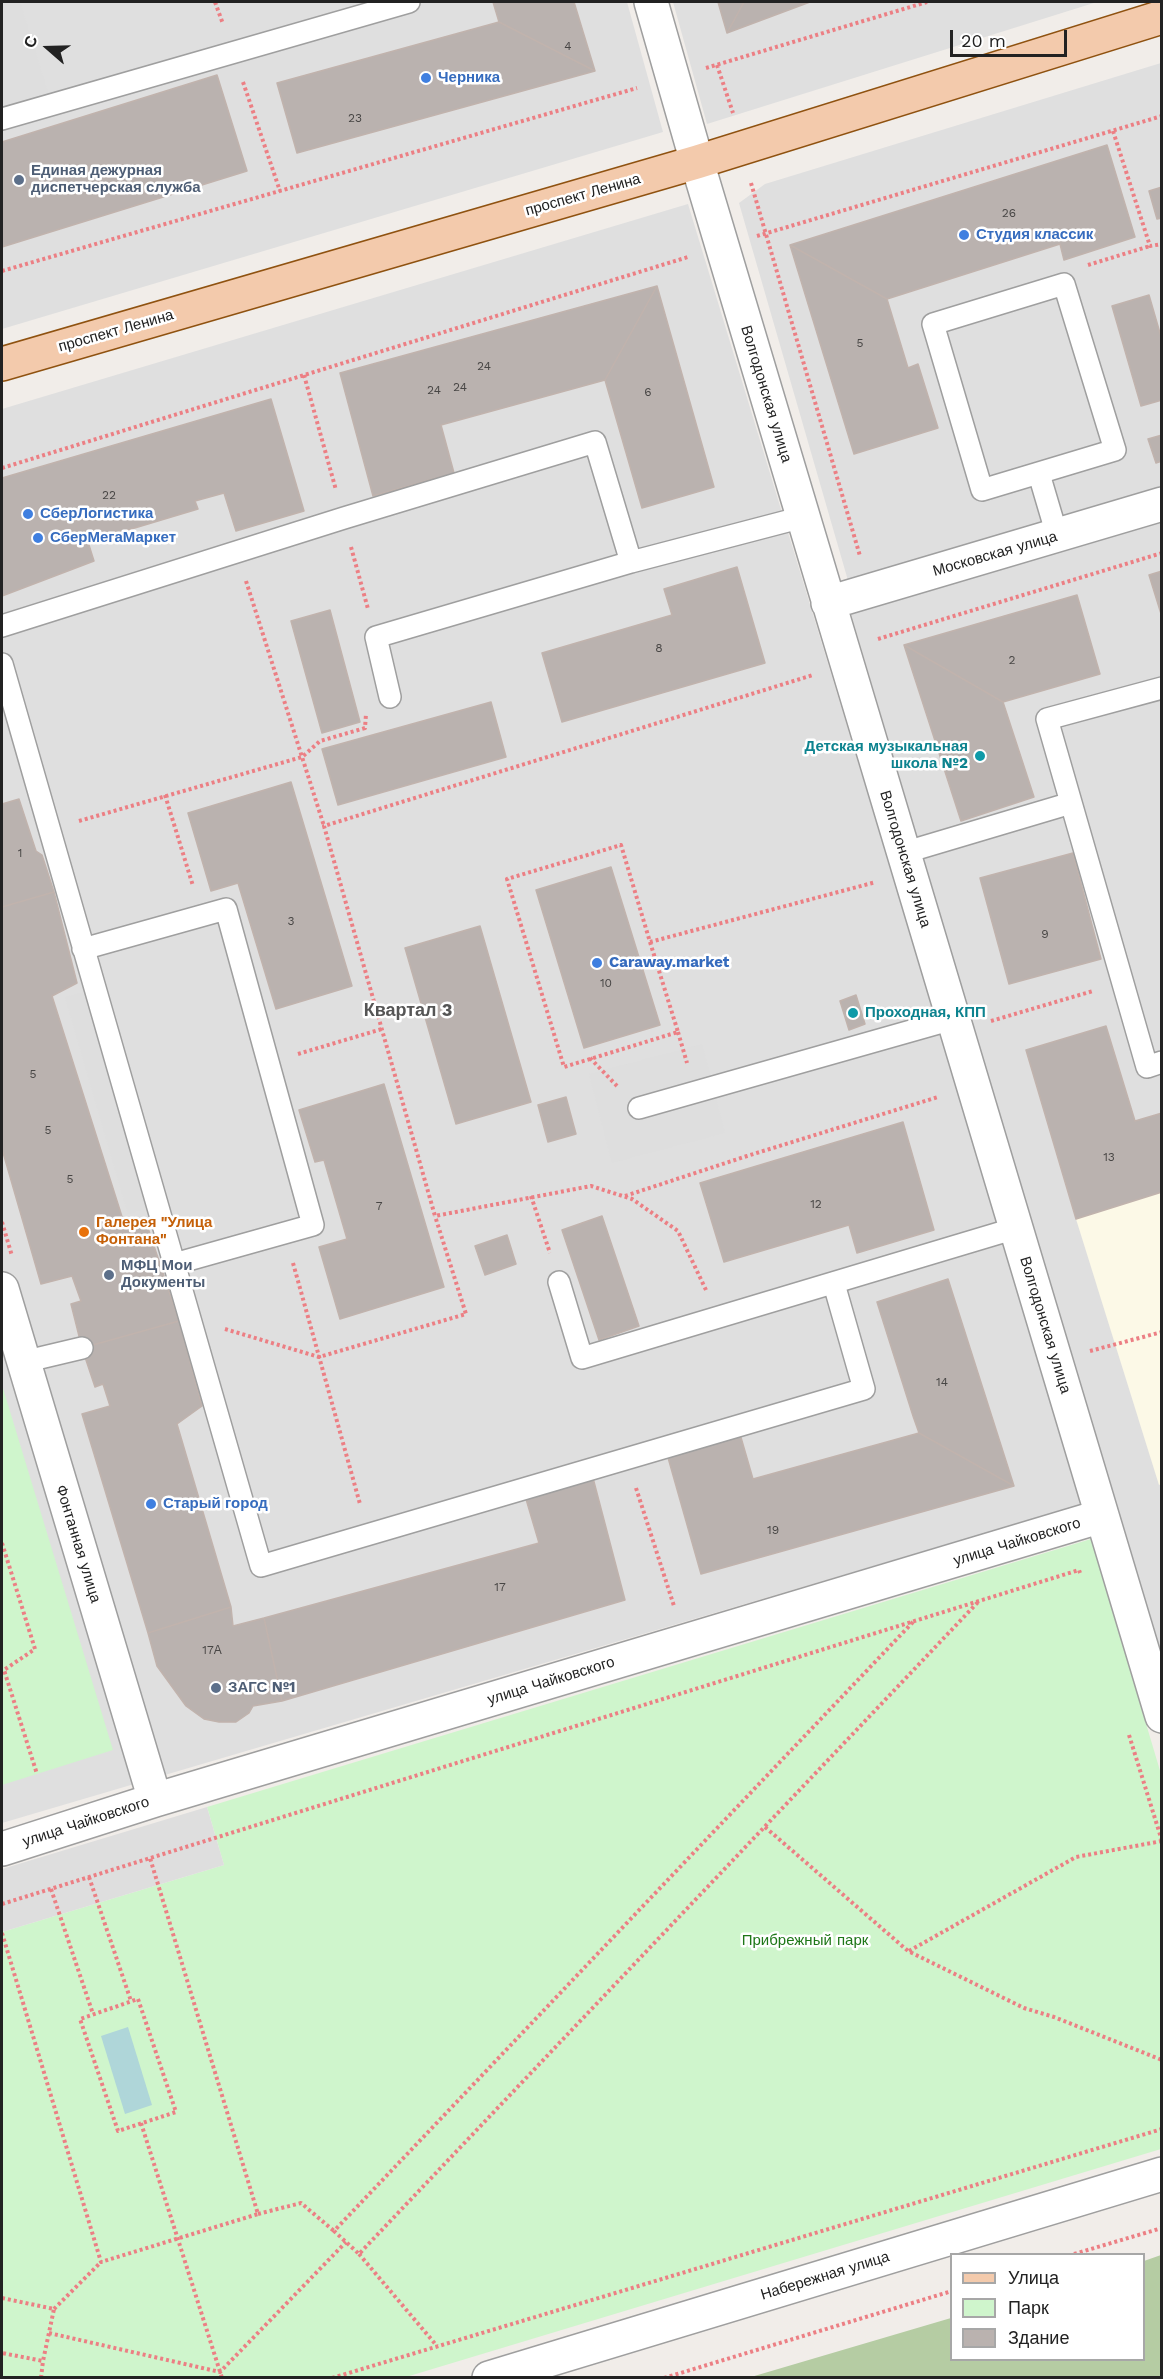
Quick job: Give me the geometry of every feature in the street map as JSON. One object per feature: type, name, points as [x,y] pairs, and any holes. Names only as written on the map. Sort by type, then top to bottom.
[{"type":"main road","name":"проспект Ленина","points":[[2,364],[696,162],[1161,17]]},
{"type":"street","name":"Волгодонская улица","points":[[651,2],[696,162],[906,863],[968,1021],[973,1085],[1161,1716]]},
{"type":"street","name":"Московская улица","points":[[828,603],[1161,504]]},
{"type":"street","name":"Фонтанная улица","points":[[8,1278],[23,1362],[155,1800]]},
{"type":"street","name":"улица Чайковского","points":[[2,1849],[155,1800],[1102,1516]]},
{"type":"street","name":"Набережная улица","points":[[489,2378],[1161,2174]]},
{"type":"lane","points":[[2,120],[232,51],[409,2]]},
{"type":"lane","points":[[1065,284],[1115,450],[1039,474],[982,490],[933,324],[1065,284]]},
{"type":"lane","points":[[2,626],[595,442],[632,562]]},
{"type":"lane","points":[[1039,474],[1057,535]]},
{"type":"lane","points":[[390,697],[375,637],[632,562],[803,518]]},
{"type":"lane","points":[[2,664],[50,830],[60,890],[83,949],[174,1264],[185,1320],[261,1566],[864,1389],[834,1284]]},
{"type":"lane","points":[[1161,688],[1047,719],[1147,1067],[1161,1062]]},
{"type":"lane","points":[[906,863],[1071,803]]},
{"type":"lane","points":[[83,949],[226,909],[313,1225],[174,1264]]},
{"type":"lane","points":[[639,1108],[968,1021]]},
{"type":"lane","points":[[559,1282],[582,1358],[1016,1228]]},
{"type":"lane","points":[[23,1362],[82,1348]]},
{"type":"path","points":[[215,2],[280,191]]},
{"type":"path","points":[[698,70],[927,2]]},
{"type":"path","points":[[717,65],[734,113]]},
{"type":"path","points":[[2,271],[646,85]]},
{"type":"path","points":[[749,238],[1161,116],[1161,122]]},
{"type":"path","points":[[1113,131],[1150,246]]},
{"type":"path","points":[[751,182],[861,561]]},
{"type":"path","points":[[1065,284],[1085,266],[1161,244]]},
{"type":"path","points":[[2,468],[692,256]]},
{"type":"path","points":[[684,258],[688,269]]},
{"type":"path","points":[[304,375],[375,637]]},
{"type":"path","points":[[185,1320],[319,1357],[466,1314],[435,1215],[324,826],[237,552]]},
{"type":"path","points":[[866,642],[1161,553]]},
{"type":"path","points":[[807,664],[813,687]]},
{"type":"path","points":[[324,826],[818,674]]},
{"type":"path","points":[[50,830],[302,757],[320,741],[364,728],[367,705]]},
{"type":"path","points":[[165,795],[202,916]]},
{"type":"path","points":[[621,845],[650,942],[678,1032],[564,1067],[507,879],[621,845]]},
{"type":"path","points":[[650,942],[872,883],[906,863]]},
{"type":"path","points":[[869,872],[872,883]]},
{"type":"path","points":[[968,1021],[1123,982]]},
{"type":"path","points":[[268,1062],[382,1029]]},
{"type":"path","points":[[590,1058],[639,1108]]},
{"type":"path","points":[[625,1197],[973,1085]]},
{"type":"path","points":[[933,1086],[940,1108]]},
{"type":"path","points":[[435,1215],[591,1186],[632,1199],[678,1231],[719,1318]]},
{"type":"path","points":[[531,1196],[559,1282]]},
{"type":"path","points":[[2,1222],[8,1278]]},
{"type":"path","points":[[285,1234],[368,1534]]},
{"type":"path","points":[[1086,1352],[1161,1332]]},
{"type":"path","points":[[627,1458],[674,1608],[686,1604]]},
{"type":"path","points":[[2,1543],[34,1649],[3,1670],[37,1774]]},
{"type":"path","points":[[2,1904],[1079,1570],[1082,1582]]},
{"type":"path","points":[[358,2254],[979,1601]]},
{"type":"path","points":[[334,2231],[913,1622]]},
{"type":"path","points":[[909,1951],[1077,1857],[1161,1841],[1127,1728]]},
{"type":"path","points":[[765,1827],[909,1951],[1024,2008],[1054,2017],[1161,2060]]},
{"type":"path","points":[[150,1858],[258,2214]]},
{"type":"path","points":[[89,1877],[130,2001]]},
{"type":"path","points":[[51,1888],[93,2014]]},
{"type":"path","points":[[2,1933],[101,2262]]},
{"type":"path","points":[[138,1999],[176,2112],[118,2131],[80,2019],[93,2014],[138,1999]]},
{"type":"path","points":[[141,2123],[221,2375]]},
{"type":"path","points":[[332,2378],[1161,2129]]},
{"type":"path","points":[[41,2378],[54,2308],[101,2262],[301,2203],[358,2254],[436,2346]]},
{"type":"path","points":[[1077,2253],[1161,2228]]},
{"type":"path","points":[[221,2375],[346,2242]]},
{"type":"path","points":[[664,2378],[950,2291]]},
{"type":"path","points":[[2,2298],[54,2308]]},
{"type":"path","points":[[49,2333],[221,2375]]},
{"type":"path","points":[[2,2353],[43,2361]]},
{"type":"shaded area","points":[[2,2],[627,2],[663,132],[2,329]]},
{"type":"shaded area","points":[[2,2],[20,2],[54,112],[2,128]]},
{"type":"shaded area","points":[[673,2],[1097,2],[707,124]]},
{"type":"shaded area","points":[[1161,63],[1161,492],[849,584],[739,203],[765,184]]},
{"type":"shaded area","points":[[688,204],[1084,1504],[2,1823],[2,409]]},
{"type":"shaded area","points":[[1161,515],[1161,1659],[849,607]]},
{"type":"shaded area","points":[[94,989],[158,1206],[128,1214],[65,997]]},
{"type":"shaded area","points":[[702,1044],[725,1133],[612,1163],[589,1074]]},
{"type":"shaded area","points":[[1161,1192],[1161,1484],[1159,1485],[1076,1219]]},
{"type":"shaded area","points":[[207,1807],[224,1865],[2,1932],[2,1869]]},
{"type":"green space","points":[[2,1385],[113,1750],[2,1785]]},
{"type":"green space","name":"Прибрежный парк","points":[[1091,1539],[1161,1774],[1161,2149],[406,2377],[2,2378],[2,1932],[224,1865],[207,1807]]},
{"type":"green space","points":[[1161,2255],[1161,2377],[751,2377],[950,2318],[950,2361],[1145,2361],[1145,2261]]},
{"type":"water","points":[[128,2027],[152,2105],[125,2114],[101,2036]]},
{"type":"building","points":[[493,2],[574,2],[595,71],[499,22]]},
{"type":"building","points":[[718,2],[744,2],[727,33]]},
{"type":"building","points":[[744,2],[810,2],[727,33]]},
{"type":"building","points":[[499,22],[595,71],[297,153],[277,83]]},
{"type":"building","points":[[217,75],[247,171],[2,247],[2,142]]},
{"type":"building","points":[[1107,145],[1135,237],[1064,260],[1060,244],[887,299],[790,245]]},
{"type":"building","points":[[1162,187],[1162,218],[1157,219],[1149,191]]},
{"type":"building","points":[[790,245],[887,299],[908,368],[918,364],[938,428],[854,454]]},
{"type":"building","points":[[657,286],[605,380],[441,425],[454,473],[373,496],[340,373]]},
{"type":"building","points":[[657,286],[714,487],[642,508],[605,380]]},
{"type":"building","points":[[1149,295],[1162,340],[1162,400],[1141,406],[1112,306]]},
{"type":"building","points":[[271,399],[304,511],[236,531],[224,493],[195,501],[198,509],[88,542],[94,561],[2,596],[2,478]]},
{"type":"building","points":[[1162,435],[1162,461],[1156,463],[1148,439]]},
{"type":"building","points":[[737,567],[765,663],[562,722],[542,653],[672,615],[664,589]]},
{"type":"building","points":[[1162,571],[1162,617],[1149,575]]},
{"type":"building","points":[[1077,595],[1100,674],[1003,702],[904,645]]},
{"type":"building","points":[[330,610],[360,722],[322,733],[291,621]]},
{"type":"building","name":"Детская музыкальная школа №2","points":[[904,645],[1003,702],[1034,797],[961,821]]},
{"type":"building","points":[[491,702],[506,757],[338,805],[322,749]]},
{"type":"building","points":[[291,782],[352,986],[276,1009],[238,883],[211,891],[188,813]]},
{"type":"building","points":[[19,799],[36,851],[42,855],[54,892],[2,907],[2,804]]},
{"type":"building","points":[[1073,853],[1101,959],[1009,984],[980,878]]},
{"type":"building","points":[[611,867],[660,1025],[584,1048],[536,890]]},
{"type":"building","points":[[54,892],[77,983],[52,996],[124,1223],[145,1219],[179,1321],[82,1348],[71,1304],[81,1301],[72,1276],[41,1284],[2,1149],[2,907]]},
{"type":"building","points":[[480,926],[531,1102],[456,1124],[405,948]]},
{"type":"building","name":"Проходная, КПП","points":[[856,995],[865,1024],[849,1030],[840,1001]]},
{"type":"building","points":[[1106,1026],[1135,1121],[1162,1113],[1162,1192],[1076,1219],[1026,1050]]},
{"type":"building","points":[[384,1084],[444,1287],[340,1319],[319,1247],[347,1239],[324,1160],[315,1162],[299,1110]]},
{"type":"building","points":[[566,1097],[576,1134],[548,1142],[538,1105]]},
{"type":"building","points":[[903,1122],[934,1230],[857,1253],[849,1225],[724,1262],[700,1183]]},
{"type":"building","points":[[602,1216],[639,1326],[599,1340],[562,1230]]},
{"type":"building","points":[[507,1235],[516,1264],[485,1275],[475,1246]]},
{"type":"building","points":[[948,1279],[1014,1486],[919,1433],[913,1416],[877,1302]]},
{"type":"building","points":[[179,1321],[202,1406],[177,1424],[231,1607],[148,1633],[82,1414],[110,1406],[103,1384],[95,1387],[82,1348]]},
{"type":"building","points":[[919,1433],[1014,1486],[701,1574],[667,1454],[740,1434],[753,1479]]},
{"type":"building","points":[[593,1478],[625,1600],[282,1701],[264,1618],[539,1543],[526,1499]]},
{"type":"building","points":[[231,1607],[233,1626],[264,1618],[282,1701],[253,1706],[249,1713],[236,1722],[219,1722],[204,1719],[186,1706],[157,1666],[148,1633]]},
{"type":"place","name":"Черника","points":[[426,78]]},
{"type":"place","name":"Единая дежурная диспетчерская служба","points":[[19,180]]},
{"type":"place","name":"Студия классик","points":[[964,235]]},
{"type":"place","name":"СберЛогистика","points":[[28,514]]},
{"type":"place","name":"СберМегаМаркет","points":[[38,538]]},
{"type":"place","name":"Детская музыкальная школа №2","points":[[980,756]]},
{"type":"place","name":"Caraway.market","points":[[597,963]]},
{"type":"place","name":"Проходная, КПП","points":[[853,1013]]},
{"type":"place","name":"Галерея \"Улица Фонтана\"","points":[[84,1232]]},
{"type":"place","name":"МФЦ Мои Документы","points":[[109,1275]]},
{"type":"place","name":"Старый город","points":[[151,1504]]},
{"type":"place","name":"ЗАГС №1","points":[[216,1688]]},
{"type":"district","name":"Квартал 3","points":[[408,1011]]}]
